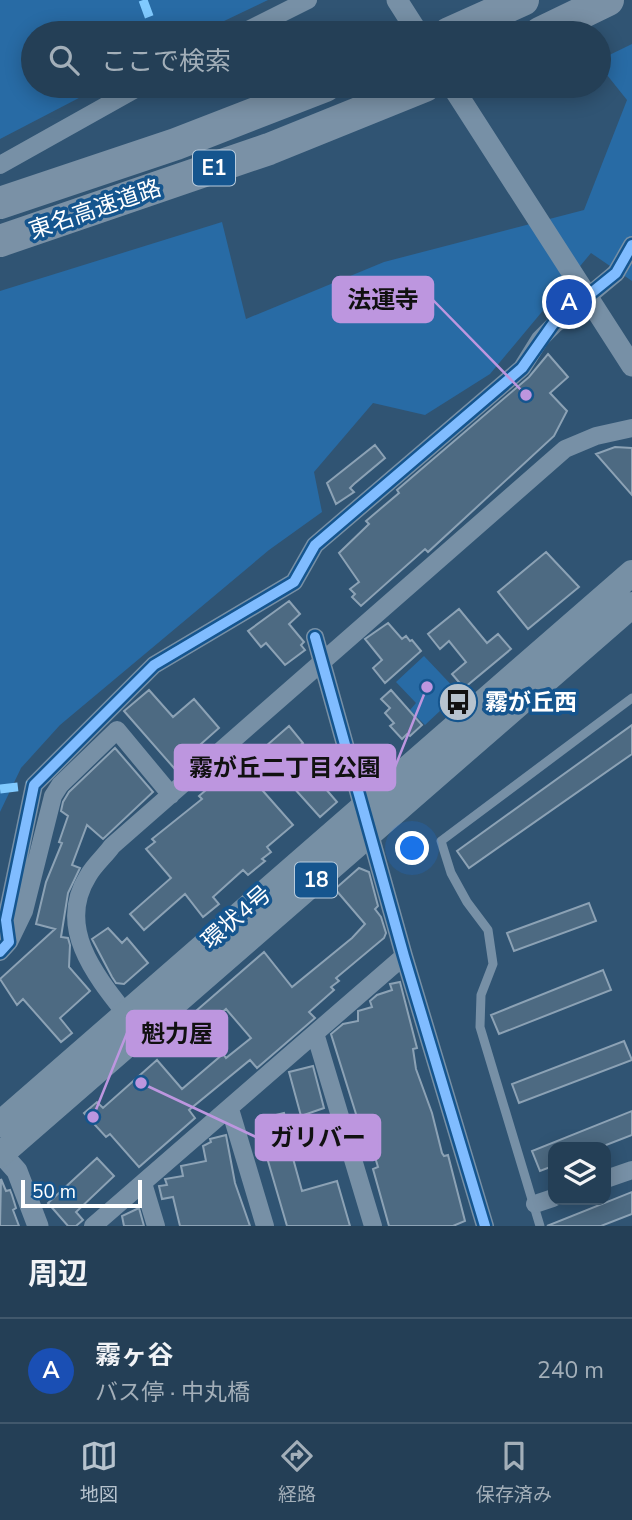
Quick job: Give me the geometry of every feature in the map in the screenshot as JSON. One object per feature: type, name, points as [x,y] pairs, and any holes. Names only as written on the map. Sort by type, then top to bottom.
[{"type":"highway","points":[[476,21],[523,0]]},
{"type":"highway","points":[[565,21],[608,0]]},
{"type":"highway","name":"東名高速道路","points":[[0,203],[176,144],[294,98]]},
{"type":"highway","name":"東名高速道路","points":[[0,242],[269,149],[395,98]]},
{"type":"main road","name":"環状4号","points":[[0,1124],[632,572]]},
{"type":"main road","name":"環状4号","points":[[1,1153],[632,605]]},
{"type":"street","points":[[266,21],[308,0]]},
{"type":"street","points":[[397,0],[410,21]]},
{"type":"street","points":[[0,165],[120,98]]},
{"type":"street","points":[[460,98],[632,366]]},
{"type":"street","points":[[4,947],[6,920],[34,785],[154,665],[297,588],[315,545],[522,368],[540,339],[555,323],[616,273],[632,245]]},
{"type":"street","points":[[126,1014],[91,970],[78,930],[77,907],[87,877],[113,846],[565,449],[596,436],[632,428]]},
{"type":"street","points":[[315,637],[404,956],[485,1226]]},
{"type":"street","points":[[4,947],[24,911],[54,796],[60,785],[117,730],[171,795]]},
{"type":"street","points":[[93,1226],[404,956]]},
{"type":"street","points":[[316,1033],[373,1226]]},
{"type":"street","points":[[230,1109],[265,1226]]},
{"type":"street","points":[[1,1153],[17,1171],[38,1226]]},
{"type":"street","points":[[611,1177],[632,1170]]},
{"type":"street","points":[[143,1183],[156,1226]]},
{"type":"street","points":[[535,1204],[548,1200]]},
{"type":"lane","points":[[540,1226],[480,1027],[481,995],[493,964],[488,930],[467,902],[451,873],[441,841],[632,698]]},
{"type":"shaded area","points":[[0,0],[268,0],[224,21],[21,21],[21,98],[79,98],[0,139]]},
{"type":"shaded area","points":[[632,44],[632,281],[591,253],[490,374],[425,415],[373,403],[314,472],[322,512],[269,550],[60,725],[21,768],[0,812],[0,291],[222,222],[246,319],[384,262],[584,210],[627,100],[611,80],[611,54]]},
{"type":"shaded area","points":[[424,656],[459,693],[425,725],[410,710],[416,703],[396,682]]},
{"type":"building","points":[[548,354],[568,377],[550,393],[567,411],[554,436],[428,552],[425,549],[361,606],[352,597],[355,594],[350,589],[359,582],[339,553],[369,524],[366,521],[399,493],[397,490],[529,377]]},
{"type":"building","points":[[375,445],[385,458],[350,488],[354,492],[336,504],[327,483]]},
{"type":"building","points":[[615,447],[632,448],[632,495],[596,454]]},
{"type":"building","points":[[546,552],[579,587],[528,629],[498,592]]},
{"type":"building","points":[[289,601],[300,614],[289,624],[304,642],[301,645],[305,650],[285,665],[266,643],[261,647],[248,631]]},
{"type":"building","points":[[459,609],[487,643],[498,634],[511,649],[464,688],[452,674],[466,662],[449,641],[440,649],[428,634]]},
{"type":"building","points":[[388,623],[402,639],[406,636],[421,651],[385,683],[373,668],[382,660],[365,639]]},
{"type":"building","points":[[149,690],[173,717],[194,699],[219,728],[174,768],[124,711]]},
{"type":"building","points":[[391,690],[422,725],[410,736],[407,734],[402,739],[390,726],[394,723],[385,713],[390,708],[381,699]]},
{"type":"building","points":[[632,725],[632,754],[469,868],[457,851]]},
{"type":"building","points":[[289,726],[303,743],[293,751],[337,802],[320,817],[275,767],[256,783],[293,825],[267,847],[271,852],[262,859],[265,861],[248,875],[243,870],[213,897],[219,904],[203,917],[185,894],[144,930],[130,914],[171,878],[146,849],[155,842],[152,839],[202,799],[199,796],[220,778],[222,781],[234,774]]},
{"type":"building","points":[[115,748],[153,792],[103,839],[87,825],[72,865],[80,868],[68,893],[61,937],[68,938],[70,945],[69,967],[90,991],[60,1018],[72,1033],[61,1042],[23,999],[17,1005],[0,979],[55,929],[36,924],[46,882],[62,843],[59,842],[68,816],[61,811],[63,802],[69,792]]},
{"type":"building","points":[[359,868],[369,872],[378,906],[375,909],[381,917],[386,933],[384,938],[336,978],[339,981],[331,987],[334,990],[309,1012],[315,1018],[257,1068],[250,1060],[189,1110],[195,1118],[139,1167],[110,1134],[106,1137],[84,1113],[97,1102],[103,1108],[157,1060],[182,1089],[223,1054],[226,1058],[251,1038],[226,1009],[193,1037],[181,1024],[264,952],[292,987],[352,938],[365,924],[335,889]]},
{"type":"building","points":[[589,903],[596,921],[514,951],[507,933]]},
{"type":"building","points":[[108,928],[122,943],[127,938],[148,963],[124,984],[116,983],[92,939]]},
{"type":"building","points":[[603,970],[611,990],[499,1034],[491,1015]]},
{"type":"building","points":[[400,982],[417,1048],[413,1049],[416,1069],[432,1113],[442,1153],[444,1156],[448,1155],[465,1221],[453,1226],[389,1226],[373,1169],[378,1167],[371,1144],[366,1146],[331,1034],[343,1024],[358,1021],[358,1011],[372,1007],[370,1001],[377,995],[392,990],[390,984]]},
{"type":"building","points":[[624,1041],[632,1060],[519,1103],[512,1084]]},
{"type":"building","points":[[313,1066],[324,1108],[301,1116],[289,1072]]},
{"type":"building","points":[[632,1111],[632,1135],[611,1143],[554,1142]]},
{"type":"building","points":[[284,1113],[289,1132],[286,1133],[302,1191],[337,1181],[350,1226],[287,1226],[256,1120]]},
{"type":"building","points":[[226,1135],[235,1183],[250,1226],[180,1226],[173,1197],[162,1199],[159,1186],[167,1185],[165,1179],[183,1176],[181,1166],[206,1161],[203,1146],[211,1142],[210,1139]]},
{"type":"building","points":[[548,1145],[548,1168],[540,1171],[532,1151]]},
{"type":"building","points":[[97,1158],[114,1176],[76,1212],[83,1220],[76,1226],[68,1226],[48,1203]]},
{"type":"building","points":[[1,1179],[6,1191],[10,1190],[12,1195],[16,1208],[13,1210],[19,1226],[0,1226]]},
{"type":"building","points":[[632,1192],[632,1214],[601,1226],[547,1226],[600,1205],[611,1205],[611,1200]]},
{"type":"building","points":[[139,1208],[144,1226],[124,1226],[122,1216]]},
{"type":"marked path","points":[[143,0],[150,19]]},
{"type":"marked path","points":[[0,789],[34,785]]},
{"type":"cycle path","points":[[0,952],[9,942],[6,920],[34,785],[154,665],[294,582],[315,545],[522,368],[553,324],[616,273],[632,245]]},
{"type":"cycle path","points":[[315,637],[404,956],[485,1226]]},
{"type":"place","name":"霧ヶ谷","points":[[569,302]]},
{"type":"place","name":"法運寺","points":[[526,395]]},
{"type":"place","name":"霧が丘二丁目公園","points":[[427,687]]},
{"type":"place","name":"霧が丘西","points":[[458,702]]},
{"type":"place","name":"ガリバー","points":[[141,1083]]},
{"type":"place","name":"魁力屋","points":[[93,1117]]}]
